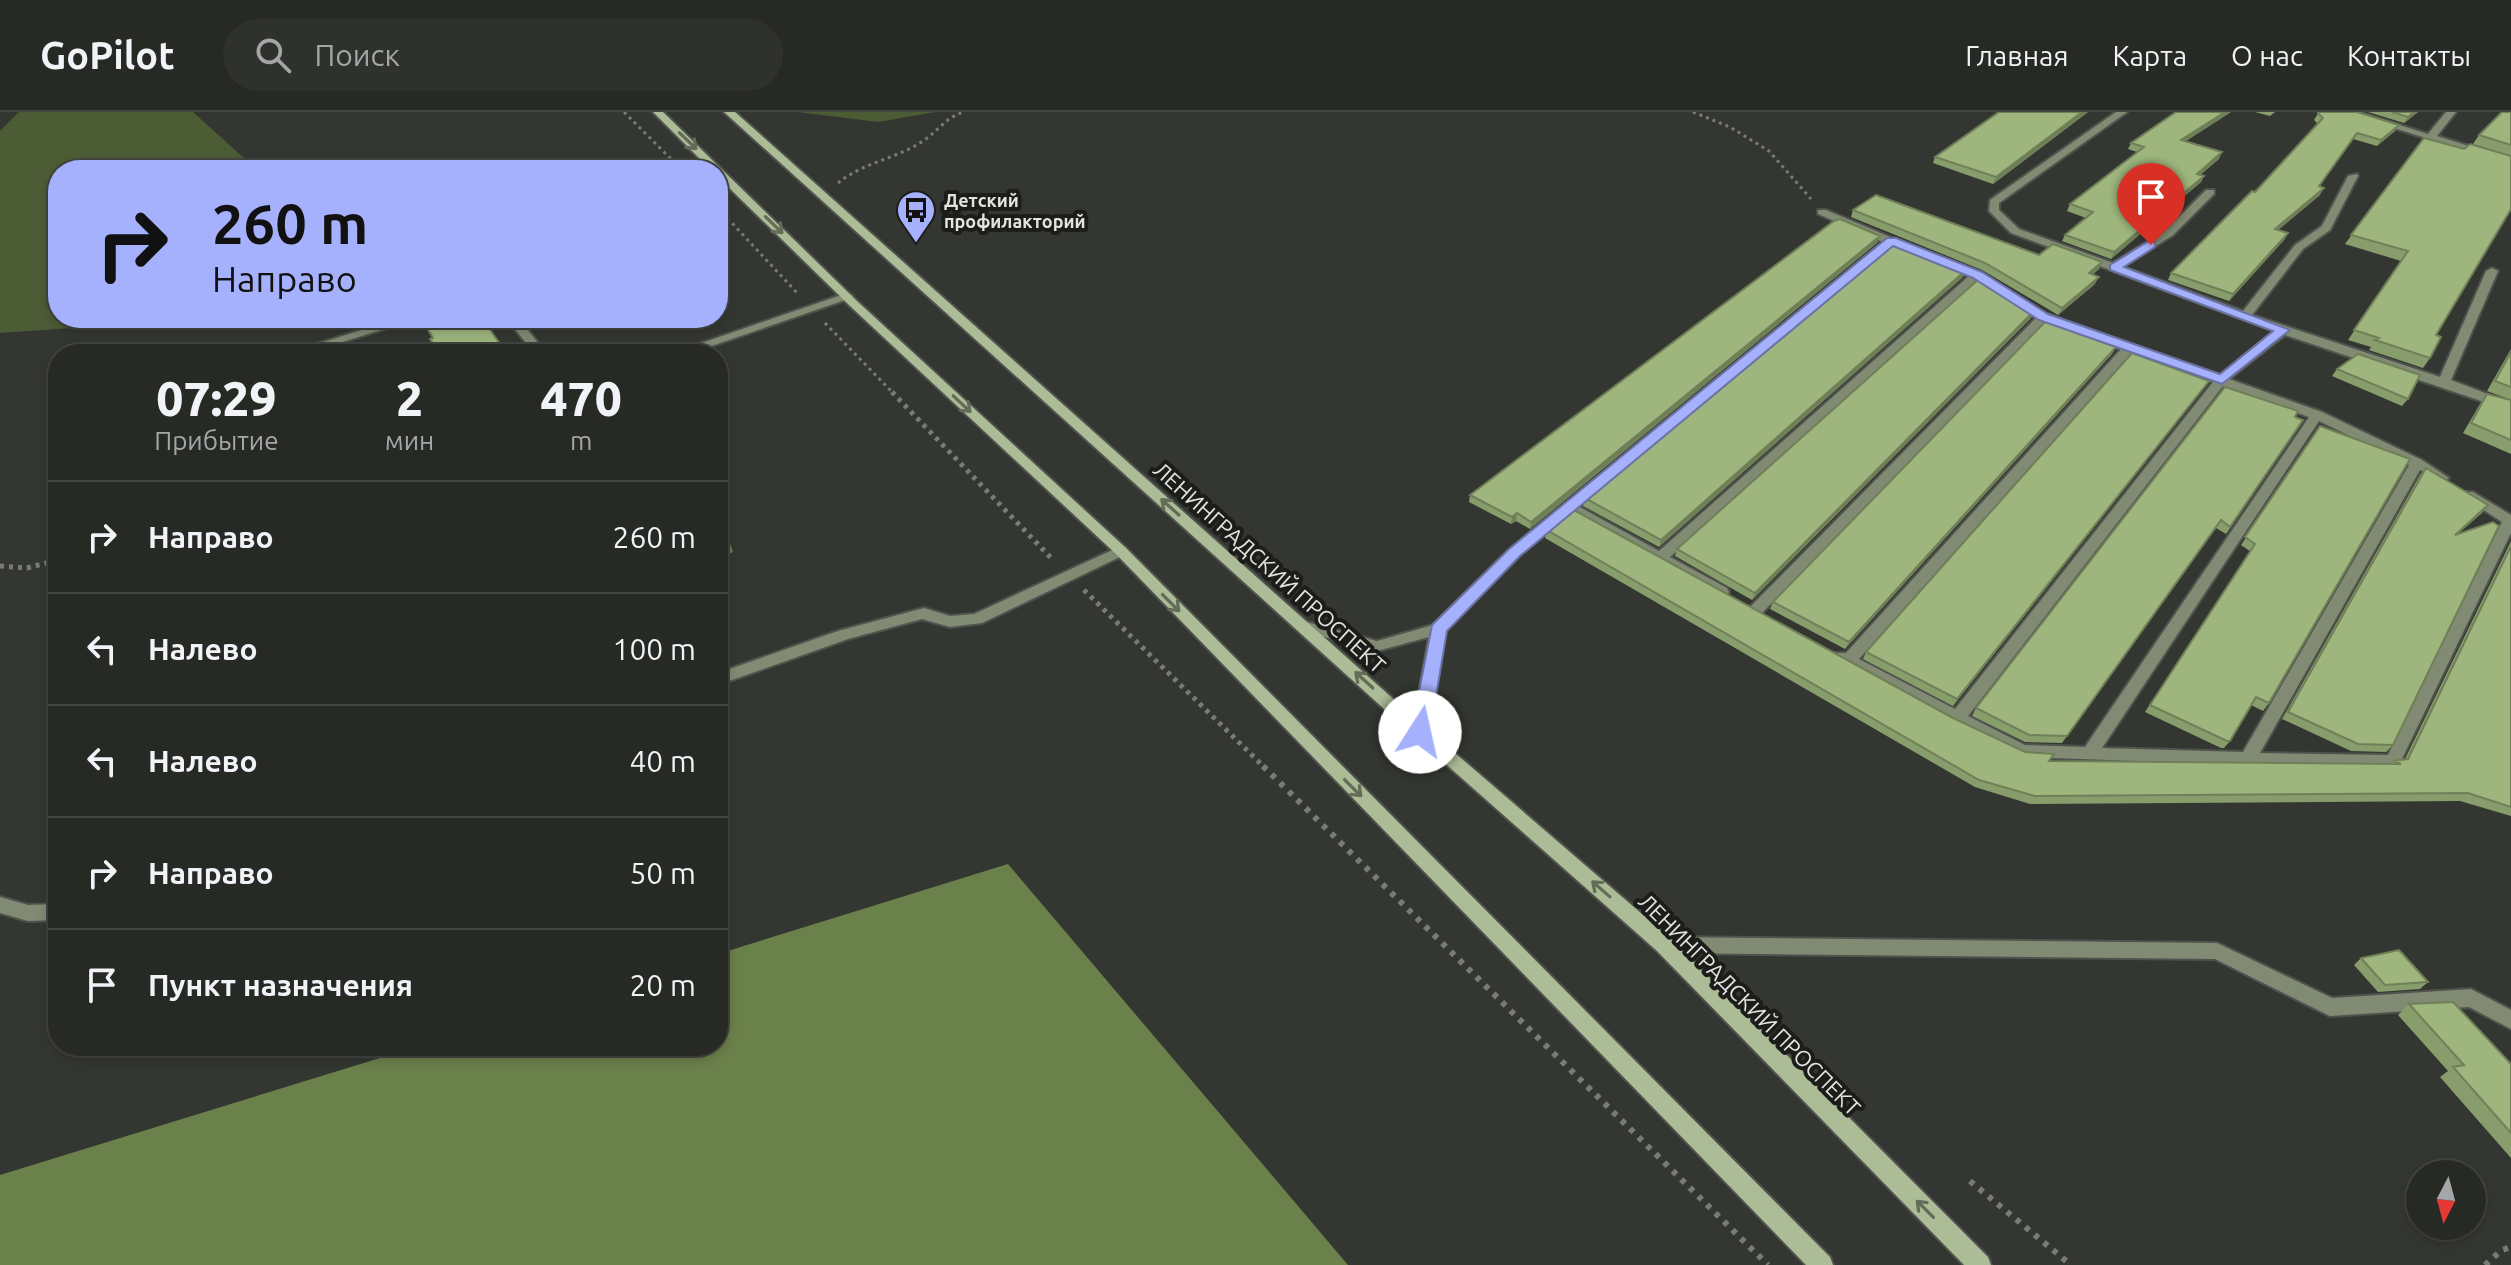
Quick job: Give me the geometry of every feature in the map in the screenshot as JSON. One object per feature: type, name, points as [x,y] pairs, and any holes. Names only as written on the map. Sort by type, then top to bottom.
[{"type":"main road","points":[[658,112],[708,160]]},
{"type":"main road","name":"ЛЕНИНГРАДСКИЙ ПРОСПЕКТ","points":[[729,112],[1420,732],[1664,945],[1980,1265]]},
{"type":"main road","points":[[728,180],[847,296],[1121,551],[1822,1265]]},
{"type":"street","points":[[2122,112],[1994,202],[1994,211],[2015,231],[2283,330],[2511,407]]},
{"type":"street","points":[[2430,138],[2451,112]]},
{"type":"street","points":[[2354,113],[2511,162]]},
{"type":"street","points":[[2245,316],[2299,247],[2326,228],[2353,176]]},
{"type":"street","points":[[2114,268],[2169,233],[2210,192]]},
{"type":"street","points":[[1821,647],[2022,751],[2393,761],[2510,521],[2417,463],[2317,415],[2043,317],[1977,275],[1822,212]]},
{"type":"street","points":[[1303,626],[1377,646],[1438,629],[1514,553],[1891,241]]},
{"type":"street","points":[[2444,382],[2492,271]]},
{"type":"street","points":[[1661,557],[1977,275]]},
{"type":"street","points":[[705,344],[847,296]]},
{"type":"street","points":[[1569,507],[1761,614],[2043,317]]},
{"type":"street","points":[[325,344],[379,328]]},
{"type":"street","points":[[520,328],[533,344]]},
{"type":"street","points":[[1956,719],[2222,379],[2283,330]]},
{"type":"street","points":[[1848,661],[2128,349]]},
{"type":"street","points":[[2090,753],[2317,415]]},
{"type":"street","points":[[2248,759],[2417,463]]},
{"type":"street","points":[[728,675],[843,635],[924,613],[937,621],[954,624],[977,619],[1121,551]]},
{"type":"street","points":[[1420,732],[1438,629]]},
{"type":"street","points":[[0,905],[28,913],[48,912]]},
{"type":"street","points":[[1664,945],[2217,951],[2330,1007],[2471,998],[2511,1020]]},
{"type":"path","points":[[624,112],[672,160]]},
{"type":"path","points":[[833,188],[855,167],[924,140],[939,123],[964,112]]},
{"type":"path","points":[[1693,112],[1730,127],[1769,151],[1822,212]]},
{"type":"path","points":[[728,219],[1068,575],[1768,1265]]},
{"type":"path","points":[[0,566],[27,568],[48,563]]},
{"type":"path","points":[[1970,1181],[2071,1265]]},
{"type":"path","points":[[2485,1265],[2502,1250],[2511,1247]]},
{"type":"shaded area","points":[[19,112],[193,112],[246,160],[48,160],[48,328],[73,328],[0,333],[0,131]]},
{"type":"shaded area","points":[[798,112],[935,112],[878,122]]},
{"type":"shaded area","points":[[1008,864],[1348,1265],[0,1265],[0,1175],[387,1056],[728,1056],[728,951]]},
{"type":"building","points":[[1999,112],[2082,112],[1996,177],[1935,157]]},
{"type":"building","points":[[2176,112],[2225,112],[2181,140],[2222,152],[2197,174],[2204,176],[2114,252],[2065,235],[2093,212],[2070,204],[2144,147],[2131,143]]},
{"type":"building","points":[[2319,112],[2357,112],[2399,125],[2381,140],[2357,133],[2319,186],[2324,188],[2275,229],[2288,233],[2233,294],[2171,273],[2252,191],[2255,192],[2323,118]]},
{"type":"building","points":[[2392,112],[2414,112],[2408,117]]},
{"type":"building","points":[[2502,112],[2511,112],[2511,145],[2479,135]]},
{"type":"building","points":[[2424,138],[2464,149],[2470,144],[2511,156],[2511,209],[2436,335],[2441,337],[2430,358],[2354,330],[2408,251],[2351,235]]},
{"type":"building","points":[[1876,195],[2039,255],[2053,244],[2102,262],[2089,273],[2099,277],[2062,308],[1985,263],[1853,210]]},
{"type":"building","points":[[1840,219],[1880,236],[1531,522],[1517,513],[1512,517],[1470,495],[1834,221]]},
{"type":"building","points":[[1895,242],[1966,270],[1661,540],[1585,498]]},
{"type":"building","points":[[1981,277],[2034,311],[1755,593],[1677,549]]},
{"type":"building","points":[[2046,321],[2116,347],[1849,642],[1773,602]]},
{"type":"building","points":[[427,328],[489,328],[500,344],[433,344],[430,339],[433,338]]},
{"type":"building","points":[[2511,352],[2511,387],[2495,381]]},
{"type":"building","points":[[2132,353],[2209,381],[1957,699],[1866,652]]},
{"type":"building","points":[[2358,354],[2420,375],[2408,399],[2337,369]]},
{"type":"building","points":[[2225,387],[2298,411],[2295,417],[2303,420],[2230,527],[2221,520],[2067,736],[2029,735],[1976,708]]},
{"type":"building","points":[[2487,394],[2511,400],[2511,440],[2471,423]]},
{"type":"building","points":[[2320,426],[2410,459],[2269,703],[2256,697],[2230,741],[2227,741],[2150,705],[2255,544],[2245,537]]},
{"type":"building","points":[[2426,468],[2488,505],[2455,535],[2493,522],[2499,526],[2393,745],[2358,744],[2288,712]]},
{"type":"building","points":[[1572,509],[1953,718],[2025,752],[2054,754],[2049,761],[2401,764],[2393,761],[2408,759],[2511,546],[2511,807],[2468,793],[2035,796],[1979,780],[1547,530]]},
{"type":"building","points":[[2399,950],[2428,982],[2385,985],[2361,958]]},
{"type":"building","points":[[2453,1002],[2511,1064],[2511,1133],[2453,1067],[2464,1065],[2409,1004]]},
{"type":"place","name":"Детский профилакторий","points":[[916,244]]},
{"type":"route","points":[[1420,732],[1438,629],[1514,553],[1891,241],[1977,275],[2043,317],[2128,349],[2222,379],[2283,330],[2114,268],[2151,245]]}]
